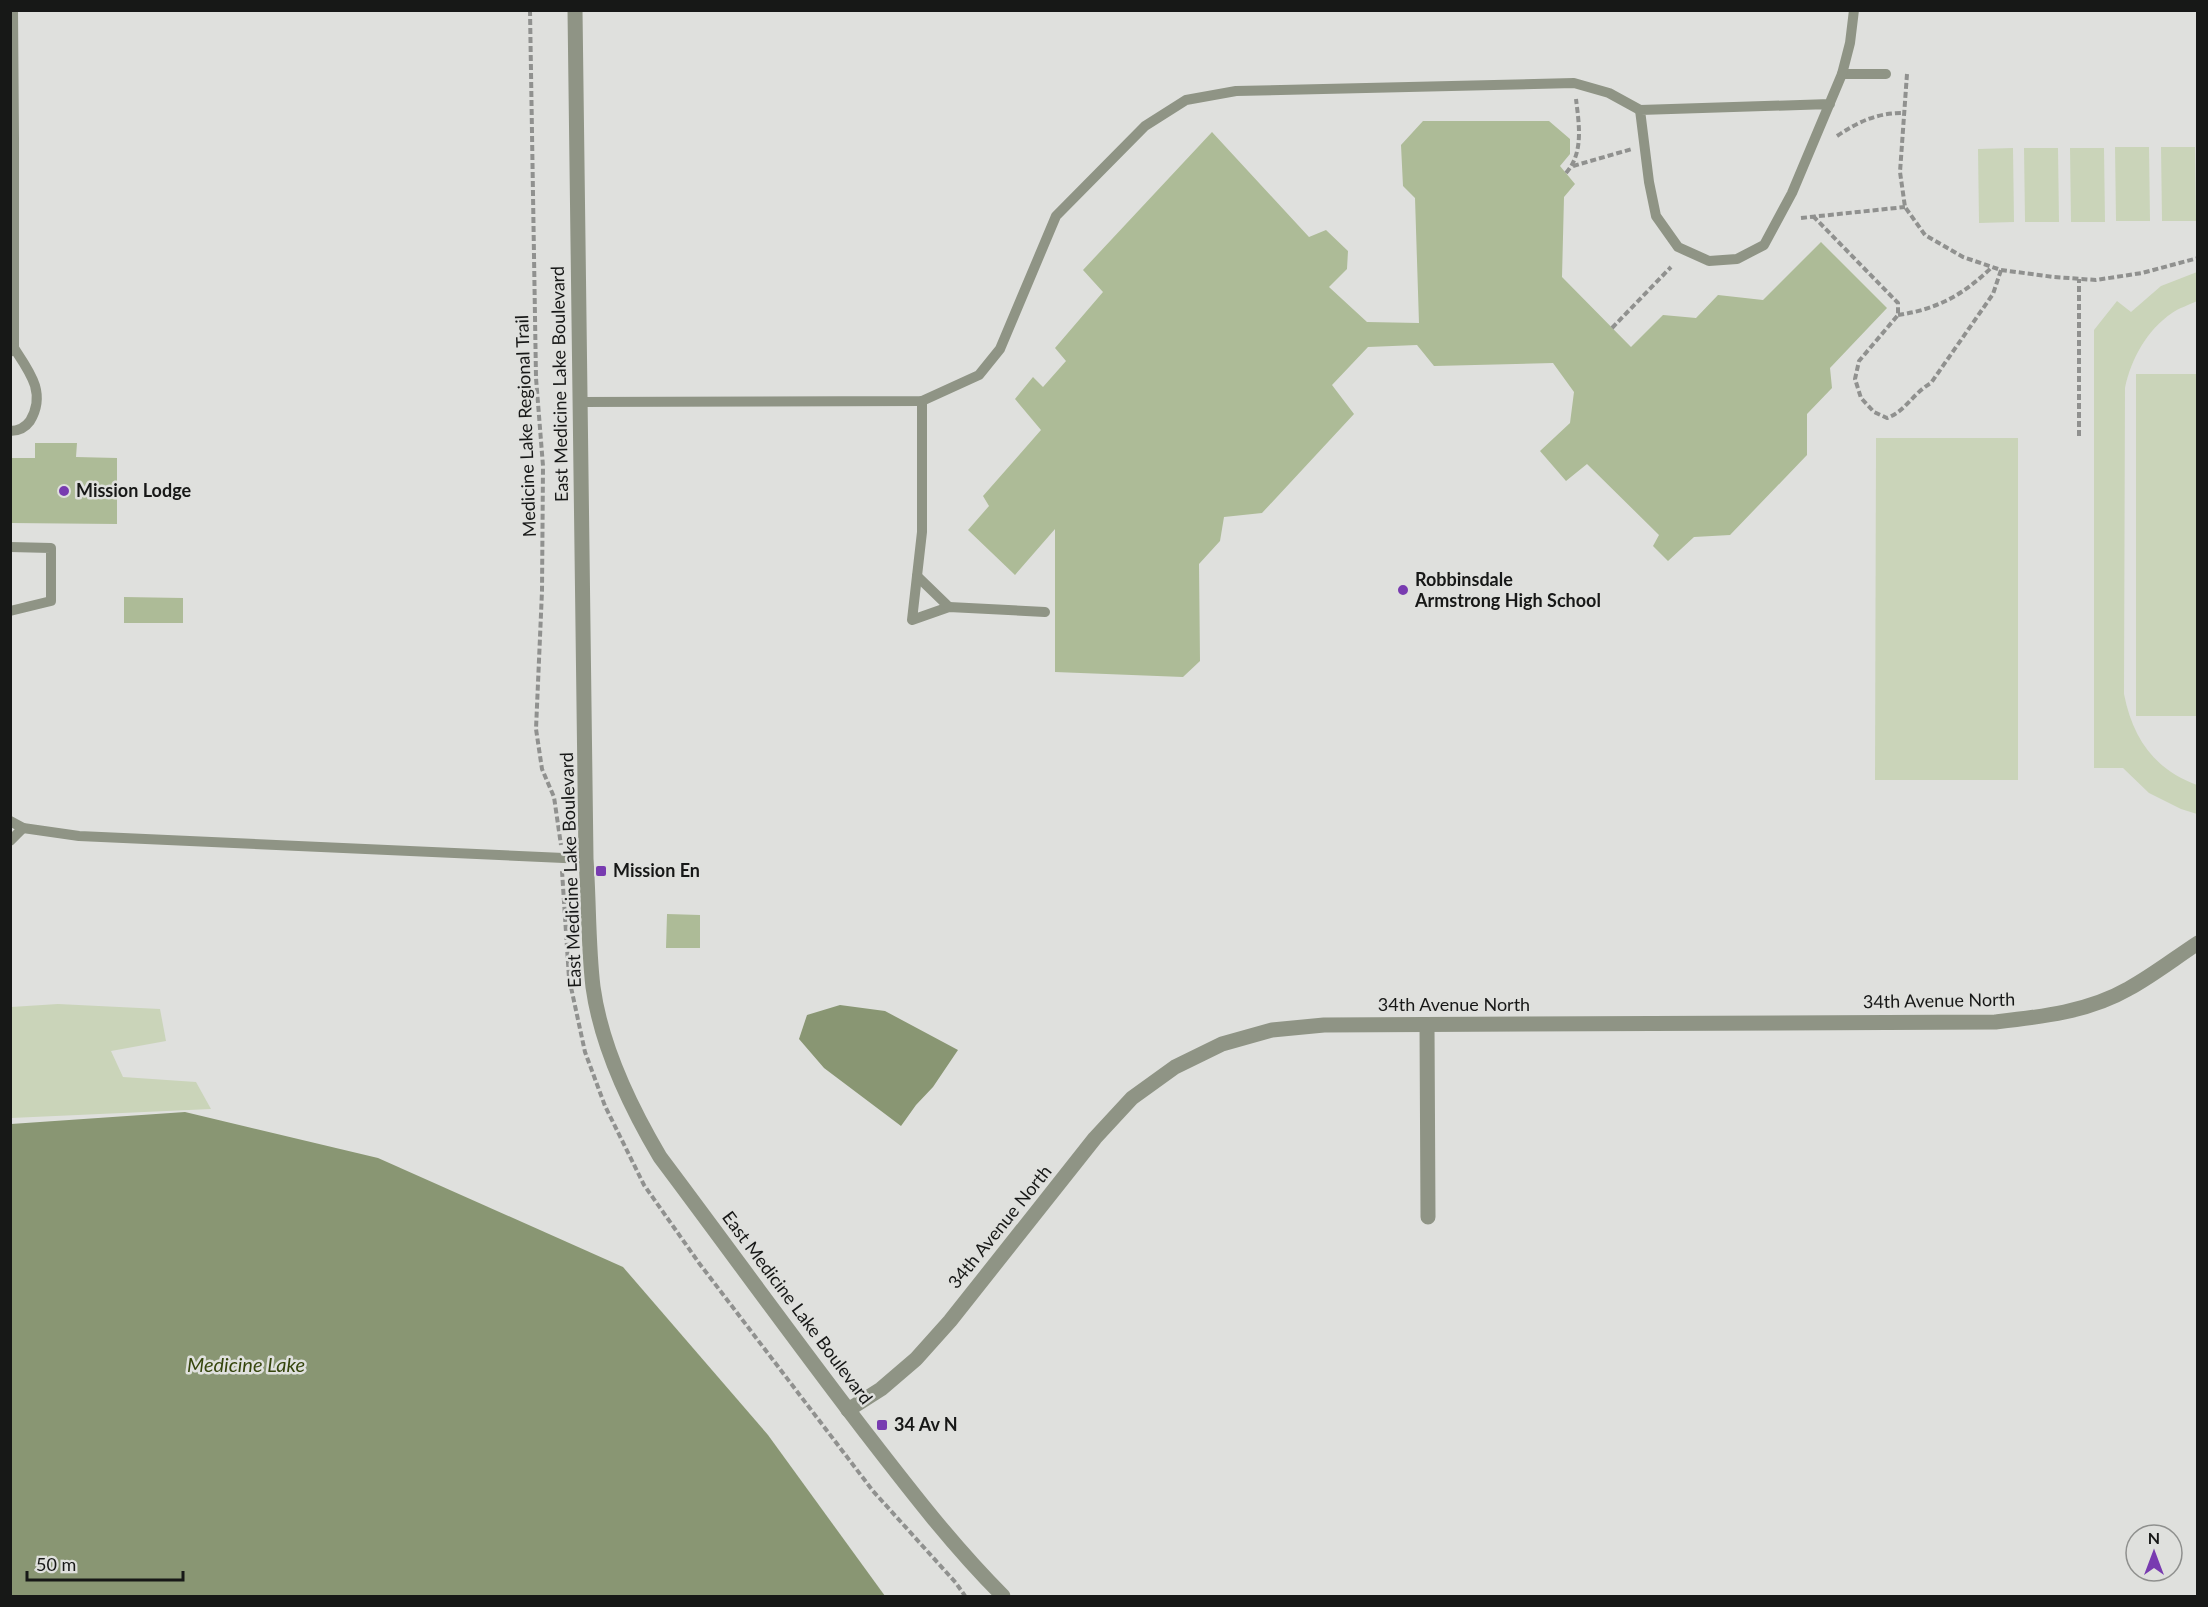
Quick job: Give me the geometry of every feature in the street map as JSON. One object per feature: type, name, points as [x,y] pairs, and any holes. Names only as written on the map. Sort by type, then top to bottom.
[{"type":"street","name":"East Medicine Lake Boulevard","points":[[575,10],[586,859],[594,988],[606,1038],[638,1121],[660,1157],[848,1410],[924,1508],[972,1566],[1003,1596]]},
{"type":"street","name":"34th Avenue North","points":[[848,1410],[881,1389],[916,1359],[1095,1138],[1132,1098],[1175,1067],[1222,1044],[1272,1030],[1324,1025],[1983,1022],[2042,1017],[2087,1006],[2128,990],[2198,943]]},
{"type":"street","points":[[1427,1025],[1428,1218]]},
{"type":"lane","points":[[10,431],[17,431],[27,426],[35,413],[38,397],[35,381],[12,350],[13,10]]},
{"type":"lane","points":[[1640,110],[1648,182],[1656,216],[1678,247],[1709,261],[1737,259],[1764,245],[1792,193],[1842,74],[1850,43],[1854,10]]},
{"type":"lane","points":[[1842,74],[1886,74]]},
{"type":"lane","points":[[580,402],[922,401],[979,375],[1000,349],[1056,216],[1145,126],[1186,100],[1236,91],[1574,83],[1609,93],[1640,110],[1830,104]]},
{"type":"lane","points":[[922,401],[922,532],[912,620],[949,607],[1045,612]]},
{"type":"lane","points":[[10,547],[51,548],[51,601],[10,611]]},
{"type":"lane","points":[[917,576],[949,607]]},
{"type":"lane","points":[[10,821],[23,828]]},
{"type":"lane","points":[[10,828],[79,836],[586,859]]},
{"type":"lane","points":[[10,841],[23,828]]},
{"type":"path","name":"Medicine Lake Regional Trail","points":[[530,10],[536,378],[543,466],[542,591],[536,729],[542,769],[554,797],[560,837]]},
{"type":"path","points":[[1906,74],[1900,172],[1905,207],[1925,235],[1963,257],[2001,270],[2079,279],[2096,280],[2142,273],[2198,258]]},
{"type":"path","points":[[1573,166],[1579,132],[1574,83]]},
{"type":"path","points":[[1837,136],[1858,122],[1886,113],[1903,113]]},
{"type":"path","points":[[1566,173],[1573,166],[1626,149],[1645,147]]},
{"type":"path","points":[[1801,218],[1905,207]]},
{"type":"path","points":[[1813,216],[1898,303],[1898,315]]},
{"type":"path","points":[[1612,328],[1671,267]]},
{"type":"path","points":[[1992,267],[1976,282],[1947,302],[1926,310],[1898,315],[1859,361],[1855,379],[1861,398],[1874,412],[1887,418],[1899,414],[1920,389],[1931,383],[1993,294],[2001,270]]},
{"type":"path","points":[[2079,279],[2079,436]]},
{"type":"shaded area","points":[[2115,147],[2149,147],[2150,221],[2116,221]]},
{"type":"shaded area","points":[[2161,147],[2195,147],[2196,221],[2162,221]]},
{"type":"shaded area","points":[[2013,148],[2014,222],[1979,223],[1978,149]]},
{"type":"shaded area","points":[[2024,148],[2058,148],[2059,222],[2025,222]]},
{"type":"shaded area","points":[[2070,148],[2104,148],[2105,222],[2071,222]]},
{"type":"shaded area","points":[[2197,272],[2197,301],[2175,311],[2155,328],[2141,346],[2131,366],[2125,388],[2124,694],[2133,725],[2148,750],[2169,770],[2197,785],[2197,814],[2181,809],[2149,793],[2123,768],[2094,768],[2094,330],[2117,301],[2131,312],[2161,286]]},
{"type":"shaded area","points":[[2136,374],[2197,374],[2197,716],[2136,716]]},
{"type":"shaded area","points":[[1876,438],[2018,438],[2018,780],[1875,780]]},
{"type":"shaded area","points":[[58,1004],[160,1009],[166,1041],[111,1051],[123,1077],[196,1082],[211,1109],[11,1118],[11,1007]]},
{"type":"water","points":[[840,1005],[885,1011],[958,1050],[933,1087],[901,1126],[824,1068],[799,1039],[807,1015]]},
{"type":"water","name":"Medicine Lake","points":[[185,1112],[378,1158],[623,1267],[768,1435],[885,1596],[11,1596],[11,1124]]},
{"type":"building","points":[[1423,121],[1549,121],[1570,139],[1570,154],[1560,166],[1575,184],[1564,197],[1562,277],[1631,347],[1663,315],[1696,318],[1718,295],[1763,300],[1821,242],[1887,308],[1830,368],[1832,388],[1807,414],[1807,455],[1730,535],[1694,537],[1668,561],[1653,546],[1659,535],[1587,464],[1566,481],[1540,451],[1570,423],[1574,392],[1553,363],[1434,366],[1417,345],[1368,347],[1332,385],[1354,414],[1262,513],[1224,517],[1220,541],[1199,564],[1200,661],[1183,677],[1055,672],[1055,529],[1015,575],[968,530],[989,506],[983,496],[1041,430],[1015,399],[1033,377],[1043,387],[1066,361],[1055,348],[1103,292],[1083,270],[1212,132],[1309,237],[1326,230],[1348,251],[1347,269],[1329,287],[1367,322],[1419,323],[1415,198],[1403,186],[1401,145]]},
{"type":"building","name":"Mission Lodge","points":[[35,443],[77,443],[76,457],[117,458],[117,524],[10,523],[10,458],[35,458]]},
{"type":"building","points":[[124,597],[183,598],[183,623],[124,623]]},
{"type":"building","points":[[667,914],[700,915],[700,948],[666,948]]},
{"type":"place","name":"Mission Lodge","points":[[64,491]]},
{"type":"place","name":"Robbinsdale Armstrong High School","points":[[1403,590]]},
{"type":"place","name":"Mission En","points":[[601,871]]},
{"type":"place","name":"34 Av N","points":[[882,1425]]}]
